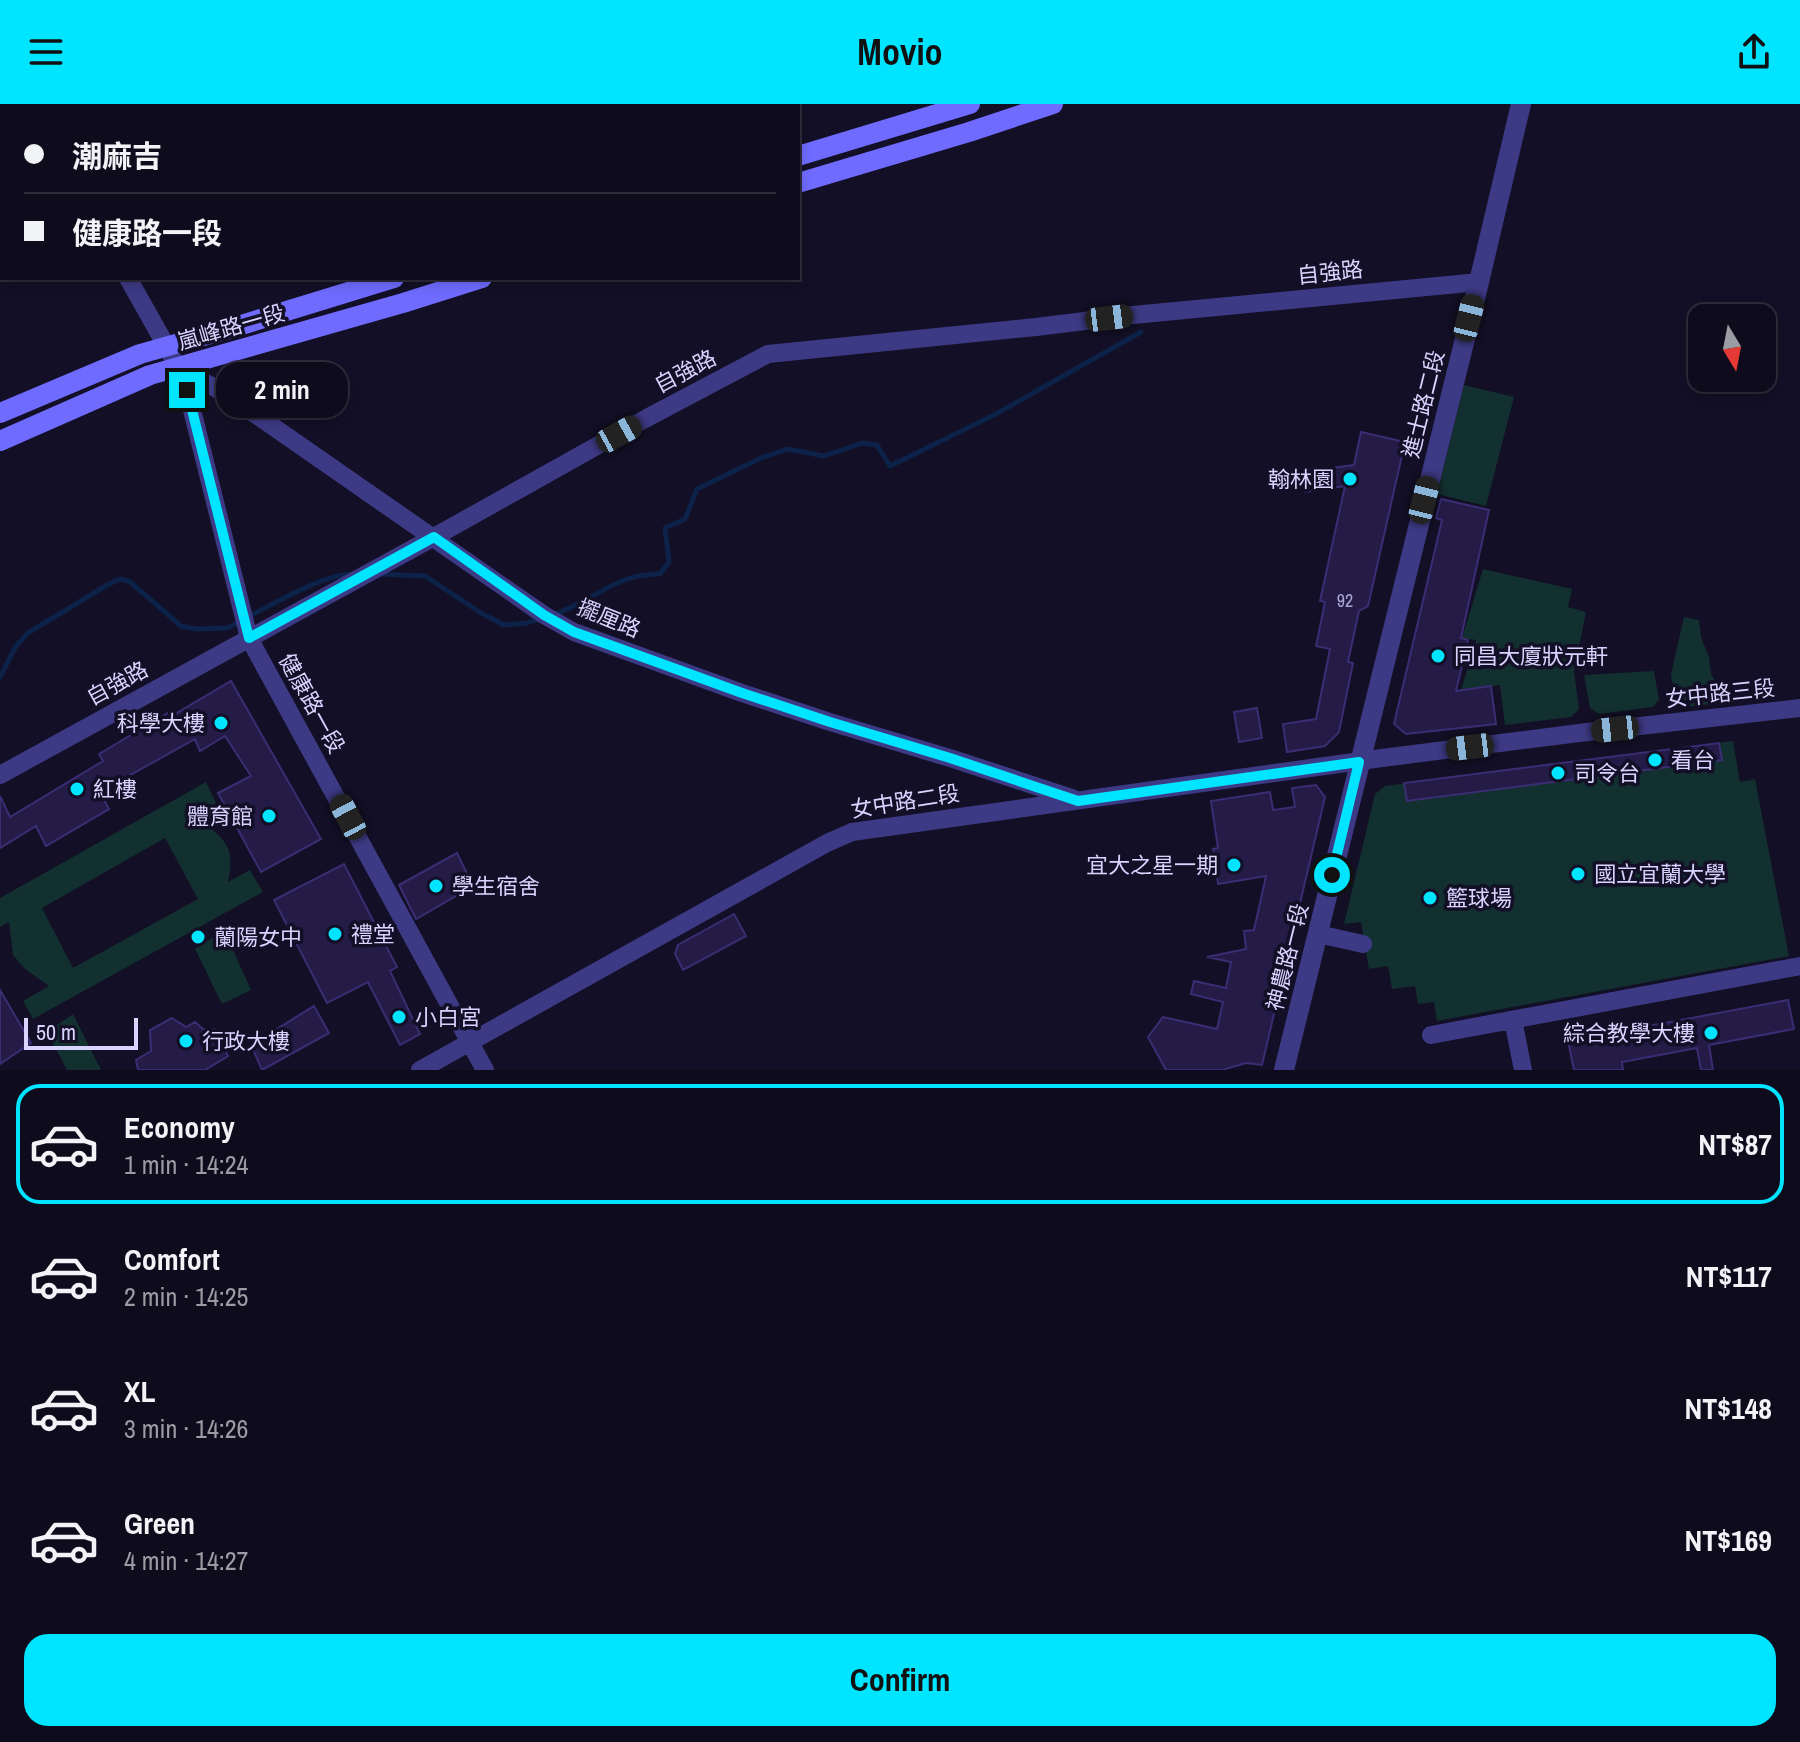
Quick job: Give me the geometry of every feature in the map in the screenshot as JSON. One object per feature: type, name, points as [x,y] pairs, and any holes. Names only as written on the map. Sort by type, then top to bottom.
[{"type":"main road","points":[[800,155],[970,104]]},
{"type":"main road","points":[[800,182],[1053,104]]},
{"type":"main road","name":"嵐峰路一段","points":[[0,413],[140,354],[388,280]]},
{"type":"main road","name":"嵐峰路一段","points":[[0,441],[150,375],[476,280]]},
{"type":"street","name":"進士路二段","points":[[1359,762],[1521,104]]},
{"type":"street","name":"健康路一段","points":[[129,280],[178,367],[194,416],[249,638],[485,1070]]},
{"type":"street","name":"自強路","points":[[0,775],[768,354],[1479,282]]},
{"type":"street","name":"擺厘路","points":[[178,367],[229,396],[544,615],[574,632],[742,693],[1078,801]]},
{"type":"street","name":"女中路三段","points":[[1359,762],[1800,708]]},
{"type":"street","name":"女中路二段","points":[[420,1070],[745,888],[852,832],[1359,762]]},
{"type":"street","name":"神農路一段","points":[[1284,1070],[1359,762]]},
{"type":"street","points":[[1318,934],[1363,944]]},
{"type":"street","points":[[1431,1035],[1800,966]]},
{"type":"street","points":[[1513,1020],[1523,1070]]},
{"type":"green space","points":[[1464,385],[1514,397],[1486,506],[1437,494]]},
{"type":"green space","points":[[1483,569],[1572,589],[1568,607],[1586,612],[1574,672],[1579,709],[1571,717],[1505,725],[1500,685],[1461,690],[1476,640],[1462,638]]},
{"type":"green space","points":[[1684,617],[1699,620],[1711,674],[1722,693],[1723,703],[1682,707],[1675,701],[1671,674]]},
{"type":"green space","points":[[1654,671],[1659,700],[1653,707],[1599,714],[1590,708],[1584,675]]},
{"type":"green space","name":"國立宜蘭大學","points":[[1733,741],[1740,782],[1755,779],[1789,956],[1437,1021],[1434,1002],[1418,1004],[1415,986],[1392,989],[1388,966],[1369,969],[1361,922],[1344,924],[1375,794],[1385,786]]},
{"type":"green space","points":[[206,782],[216,803],[196,817],[226,844],[230,859],[228,882],[250,870],[263,892],[33,1019],[23,1001],[49,986],[25,969],[13,955],[9,922],[0,927],[0,898]],"holes":[[[165,838],[198,899],[73,968],[42,908]]]},
{"type":"green space","points":[[224,930],[251,990],[222,1004],[195,949]]},
{"type":"green space","points":[[73,1014],[101,1070],[67,1070],[47,1032]]},
{"type":"building","points":[[1361,432],[1405,442],[1368,606],[1359,611],[1348,662],[1353,663],[1339,732],[1325,746],[1287,752],[1283,724],[1316,719],[1330,649],[1316,646],[1325,602],[1320,601],[1345,486],[1305,492],[1302,472],[1354,465]]},
{"type":"building","points":[[1441,499],[1489,510],[1461,638],[1468,640],[1456,691],[1491,686],[1496,724],[1406,734],[1394,724],[1442,520],[1436,518]]},
{"type":"building","points":[[231,681],[321,839],[261,872],[218,793],[251,776],[225,736],[200,751],[195,739],[100,792],[109,809],[46,846],[36,826],[0,848],[0,796],[10,817],[103,761],[99,754],[173,710],[175,714]]},
{"type":"building","points":[[1257,708],[1262,738],[1239,742],[1234,712]]},
{"type":"building","points":[[1719,743],[1722,760],[1407,801],[1404,783]]},
{"type":"building","points":[[1316,785],[1325,797],[1262,1065],[1246,1063],[1222,1070],[1166,1070],[1148,1037],[1163,1017],[1217,1029],[1223,1002],[1191,994],[1194,981],[1226,988],[1231,962],[1207,957],[1246,949],[1244,931],[1254,930],[1266,876],[1218,884],[1217,876],[1210,876],[1207,854],[1214,853],[1213,849],[1218,848],[1211,801],[1270,792],[1273,810],[1295,807],[1292,788]]},
{"type":"building","name":"學生宿舍","points":[[457,853],[473,886],[416,919],[399,885]]},
{"type":"building","name":"禮堂","points":[[344,864],[397,967],[390,971],[420,1034],[400,1045],[368,982],[327,1003],[274,900]]},
{"type":"building","points":[[734,914],[746,936],[683,970],[675,954],[678,945]]},
{"type":"building","points":[[0,990],[31,1043],[0,1064]]},
{"type":"building","name":"綜合教學大樓","points":[[1788,1000],[1794,1029],[1709,1045],[1713,1070],[1701,1070],[1697,1048],[1622,1062],[1623,1070],[1574,1070],[1568,1041]]},
{"type":"building","points":[[314,1006],[329,1033],[262,1070],[251,1045]]},
{"type":"building","name":"行政大樓","points":[[172,1018],[186,1027],[195,1022],[203,1029],[216,1029],[228,1056],[205,1070],[138,1070],[136,1060],[151,1051],[150,1030]]},
{"type":"waterway","points":[[555,614],[631,578],[660,574],[669,562],[665,528],[685,519],[697,489],[761,458],[788,449],[824,456],[862,443],[877,445],[890,466],[996,414],[1141,332]]},
{"type":"waterway","points":[[248,617],[314,584],[353,574]]},
{"type":"waterway","points":[[379,574],[425,576],[504,625],[542,618]]},
{"type":"waterway","points":[[0,677],[16,646],[28,633],[120,579],[129,581],[181,626],[227,628],[239,622]]},
{"type":"place","name":"翰林園","points":[[1350,479]]},
{"type":"place","name":"同昌大廈狀元軒","points":[[1438,656]]},
{"type":"place","name":"科學大樓","points":[[221,723]]},
{"type":"place","name":"看台","points":[[1655,760]]},
{"type":"place","name":"司令台","points":[[1558,773]]},
{"type":"place","name":"紅樓","points":[[77,789]]},
{"type":"place","name":"體育館","points":[[269,816]]},
{"type":"place","name":"宜大之星一期","points":[[1234,865]]},
{"type":"place","name":"國立宜蘭大學","points":[[1578,874]]},
{"type":"place","name":"學生宿舍","points":[[436,886]]},
{"type":"place","name":"籃球場","points":[[1430,898]]},
{"type":"place","name":"禮堂","points":[[335,934]]},
{"type":"place","name":"蘭陽女中","points":[[198,937]]},
{"type":"place","name":"小白宮","points":[[399,1017]]},
{"type":"place","name":"綜合教學大樓","points":[[1711,1033]]},
{"type":"place","name":"行政大樓","points":[[186,1041]]},
{"type":"route","points":[[187,390],[249,638],[434,537],[544,615],[574,632],[742,693],[1078,801],[1359,762],[1332,875]]}]
